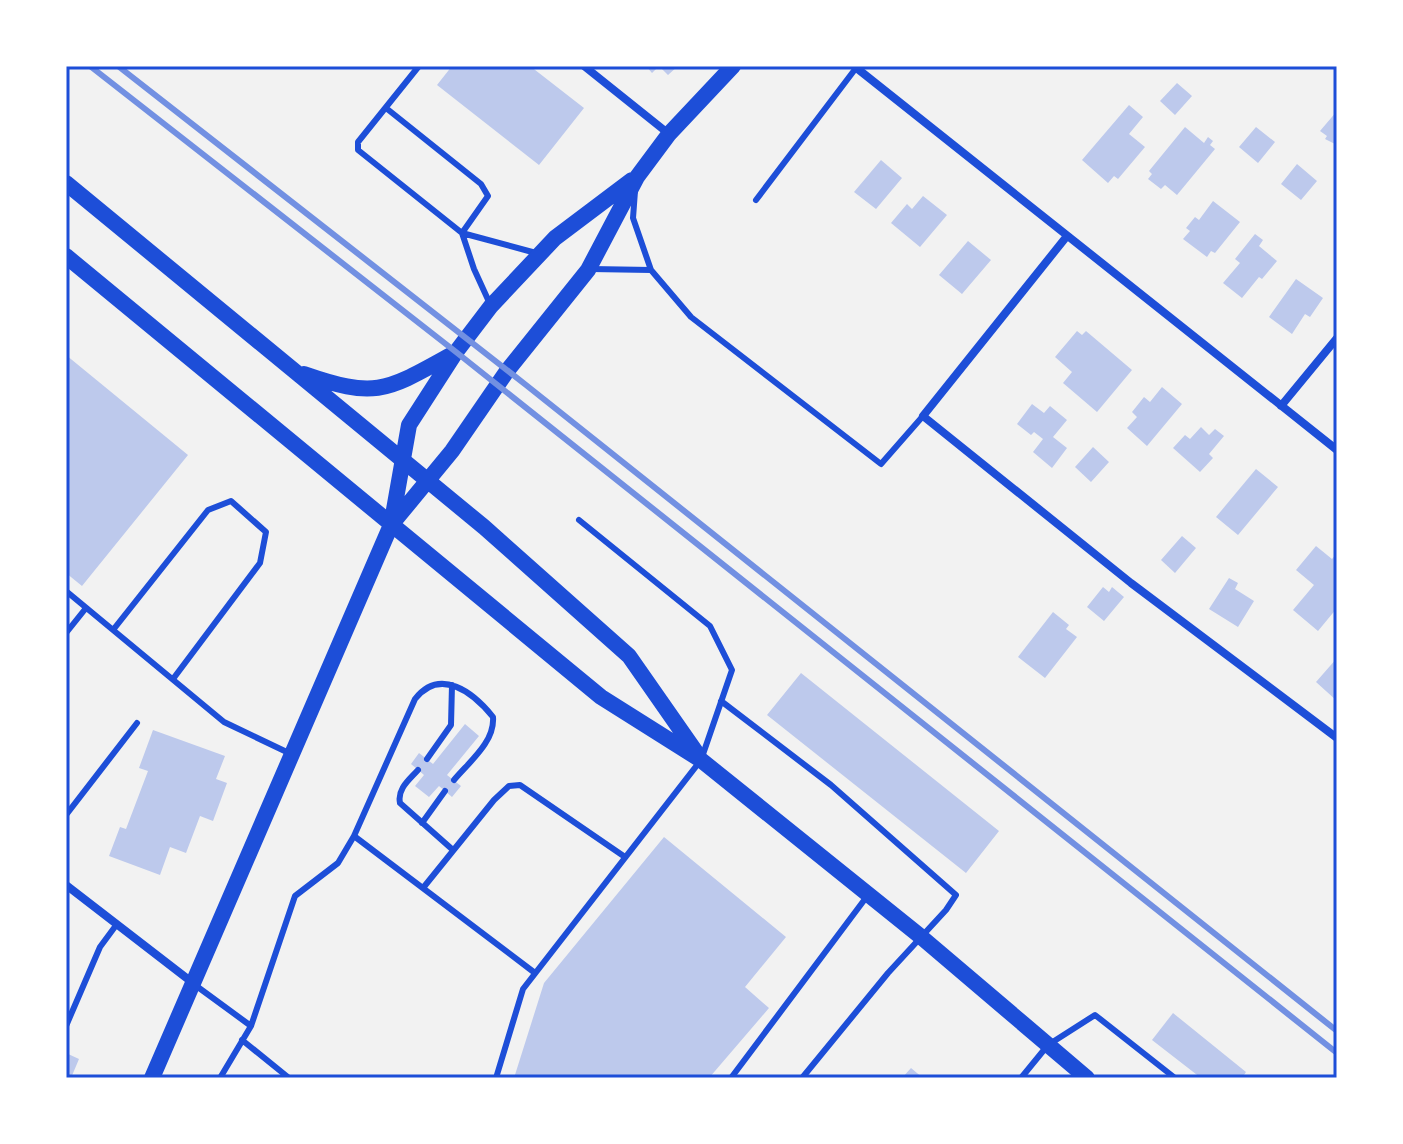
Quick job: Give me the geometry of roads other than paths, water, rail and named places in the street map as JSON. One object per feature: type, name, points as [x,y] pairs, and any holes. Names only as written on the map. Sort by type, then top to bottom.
[{"type":"main road","points":[[391,525],[452,451],[496,386],[588,270],[637,177],[669,134],[733,66]]},
{"type":"main road","points":[[152,1078],[391,525],[409,425],[456,352],[491,306],[555,238],[637,177]]},
{"type":"main road","points":[[66,183],[484,527],[629,656],[701,760]]},
{"type":"main road","points":[[66,256],[601,697],[701,760],[920,936],[1087,1078]]},
{"type":"main road","points":[[292,370],[339,386],[378,389],[403,381],[456,352]]},
{"type":"street","points":[[584,66],[669,134]]},
{"type":"street","points":[[855,67],[1337,450]]},
{"type":"street","points":[[1067,236],[923,416],[1131,583],[1337,738]]},
{"type":"street","points":[[1281,406],[1337,338]]},
{"type":"street","points":[[66,885],[193,983]]},
{"type":"lane","points":[[419,66],[358,142],[358,150],[462,233],[540,254]]},
{"type":"lane","points":[[756,200],[855,67]]},
{"type":"lane","points":[[386,108],[481,184],[488,196],[462,233]]},
{"type":"lane","points":[[637,177],[633,218],[651,270],[691,317],[881,464],[923,416]]},
{"type":"lane","points":[[462,233],[491,306]]},
{"type":"lane","points":[[588,270],[651,270]]},
{"type":"lane","points":[[113,630],[208,510],[231,501],[266,532],[260,563],[173,679]]},
{"type":"lane","points":[[496,1078],[523,989],[701,760],[732,670],[710,626],[579,520]]},
{"type":"lane","points":[[66,591],[224,722],[291,754]]},
{"type":"lane","points":[[66,633],[86,608]]},
{"type":"lane","points":[[220,1078],[251,1026],[295,896],[338,863],[354,836],[415,699],[425,687],[437,683],[452,685],[468,693],[493,717],[494,728],[489,738],[454,780]]},
{"type":"lane","points":[[427,759],[451,725],[452,685]]},
{"type":"lane","points":[[721,701],[831,785],[956,895],[802,1078]]},
{"type":"lane","points":[[66,815],[137,723]]},
{"type":"lane","points":[[418,770],[399,796],[400,803],[453,850]]},
{"type":"lane","points":[[423,888],[494,800],[509,786],[520,785],[625,857]]},
{"type":"lane","points":[[422,823],[445,791]]},
{"type":"lane","points":[[354,836],[535,973]]},
{"type":"lane","points":[[731,1078],[869,895]]},
{"type":"lane","points":[[66,1026],[100,947],[117,924]]},
{"type":"lane","points":[[193,983],[251,1026]]},
{"type":"lane","points":[[1021,1078],[1048,1045],[1095,1015],[1175,1078]]},
{"type":"lane","points":[[242,1040],[289,1078]]},
{"type":"railway","points":[[90,66],[456,352],[1337,1053]]},
{"type":"railway","points":[[118,66],[526,385],[1337,1031]]}]
